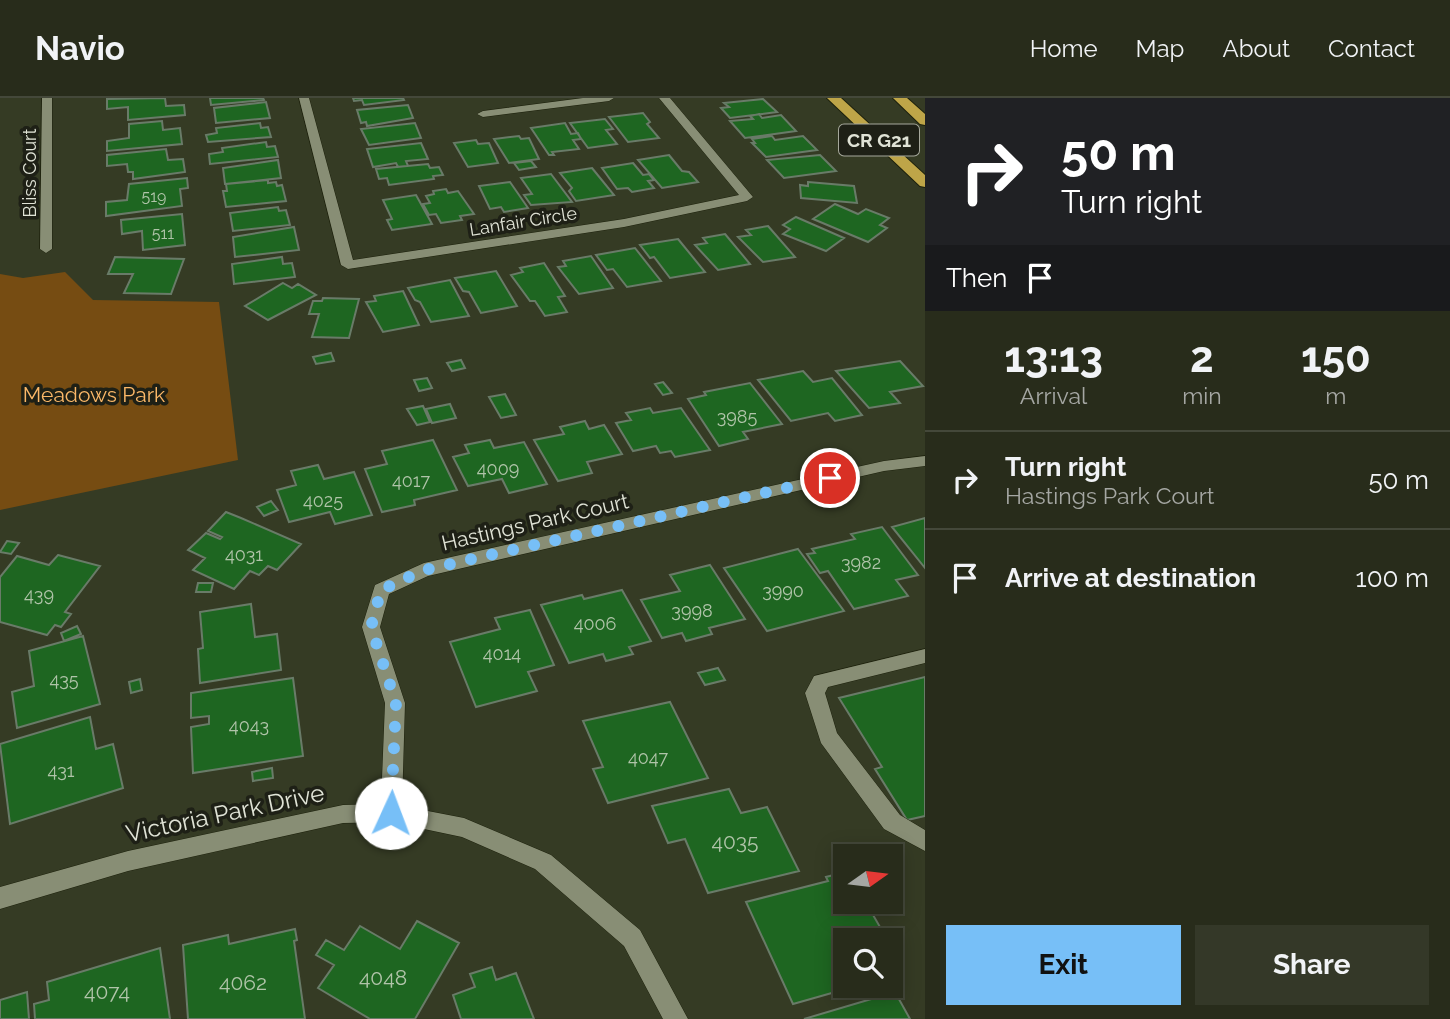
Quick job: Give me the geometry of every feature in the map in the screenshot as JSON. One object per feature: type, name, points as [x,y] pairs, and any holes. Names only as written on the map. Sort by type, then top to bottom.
[{"type":"highway","name":"CR G21","points":[[832,98],[925,183]]},
{"type":"highway","name":"CR G21","points":[[899,98],[925,121]]},
{"type":"street","name":"Bliss Court","points":[[46,249],[47,98]]},
{"type":"street","name":"Lanfair Circle","points":[[304,98],[348,265],[624,223],[747,197],[664,98]]},
{"type":"street","points":[[483,114],[609,98]]},
{"type":"street","name":"Hastings Park Court","points":[[391,813],[396,703],[371,627],[381,590],[424,570],[884,466],[925,461]]},
{"type":"street","points":[[925,656],[821,681],[815,693],[828,737],[892,822],[925,841]]},
{"type":"street","name":"Victoria Park Drive","points":[[0,898],[142,858],[343,814],[391,813],[464,828],[543,862],[632,938],[676,1019]]},
{"type":"green space","name":"Meadows Park","points":[[65,272],[93,300],[219,302],[238,460],[0,510],[0,274],[23,278]]},
{"type":"building","points":[[165,98],[166,106],[184,105],[185,115],[128,120],[128,107],[107,109],[107,99]]},
{"type":"building","points":[[210,98],[263,98],[264,100],[211,105]]},
{"type":"building","points":[[353,98],[404,100],[364,105],[362,100],[354,101]]},
{"type":"building","points":[[763,99],[777,112],[730,118],[721,108],[729,107],[724,103]]},
{"type":"building","points":[[266,102],[270,118],[216,123],[214,108]]},
{"type":"building","points":[[408,105],[413,118],[367,126],[366,122],[361,123],[357,110]]},
{"type":"building","points":[[643,113],[650,122],[647,124],[659,138],[628,142],[609,117]]},
{"type":"building","points":[[759,114],[762,118],[781,115],[796,131],[745,138],[730,121],[753,119],[750,116]]},
{"type":"building","points":[[605,119],[613,129],[606,130],[617,144],[588,148],[570,123]]},
{"type":"building","points":[[162,121],[163,130],[180,128],[182,144],[107,151],[107,141],[129,138],[129,124]]},
{"type":"building","points":[[260,123],[261,128],[268,127],[271,137],[208,142],[206,135],[217,133],[216,128]]},
{"type":"building","points":[[415,123],[421,138],[369,145],[361,129]]},
{"type":"building","points":[[565,123],[571,134],[578,133],[581,139],[573,140],[579,149],[552,152],[554,155],[549,155],[531,128]]},
{"type":"building","points":[[519,136],[521,139],[529,138],[539,159],[509,163],[494,139]]},
{"type":"building","points":[[772,136],[775,140],[803,136],[817,150],[766,157],[752,143],[755,143],[752,139]]},
{"type":"building","points":[[476,140],[478,144],[489,143],[498,163],[468,167],[454,143]]},
{"type":"building","points":[[266,142],[267,147],[275,146],[278,157],[210,164],[209,154],[223,152],[222,148]]},
{"type":"building","points":[[421,143],[428,159],[406,161],[408,166],[398,167],[396,163],[373,167],[367,149]]},
{"type":"building","points":[[166,149],[168,160],[183,159],[185,172],[133,179],[133,172],[128,172],[127,164],[107,166],[107,155]]},
{"type":"building","points":[[669,155],[682,171],[689,172],[698,182],[662,188],[638,160]]},
{"type":"building","points":[[820,155],[836,171],[784,178],[767,160]]},
{"type":"building","points":[[278,160],[281,178],[225,184],[223,168]]},
{"type":"building","points":[[531,161],[536,167],[519,170],[514,163]]},
{"type":"building","points":[[633,163],[643,175],[649,174],[654,180],[648,181],[654,188],[632,192],[628,188],[617,189],[602,168]]},
{"type":"building","points":[[428,164],[430,168],[439,167],[443,175],[433,176],[434,179],[389,185],[387,178],[379,179],[376,169]]},
{"type":"building","points":[[592,168],[614,195],[576,201],[569,191],[572,188],[560,173]]},
{"type":"building","points":[[551,174],[572,202],[531,205],[524,195],[532,194],[521,178]]},
{"type":"building","points":[[187,178],[188,188],[180,189],[182,206],[106,216],[106,202],[127,200],[129,184]]},
{"type":"building","points":[[268,180],[268,183],[276,182],[277,186],[282,185],[286,201],[226,207],[223,191],[227,191],[226,184]]},
{"type":"building","points":[[510,182],[528,208],[504,212],[501,207],[490,209],[479,186]]},
{"type":"building","points":[[808,182],[854,186],[857,203],[801,198],[800,185],[808,186]]},
{"type":"building","points":[[446,189],[448,193],[458,191],[474,214],[460,216],[462,220],[441,223],[436,214],[429,215],[423,204],[430,203],[426,196],[434,194],[433,191]]},
{"type":"building","points":[[416,195],[432,224],[392,230],[387,220],[392,219],[383,200]]},
{"type":"building","points":[[835,204],[858,214],[866,209],[889,218],[880,225],[887,228],[868,242],[813,219]]},
{"type":"building","points":[[278,207],[279,211],[286,210],[290,225],[233,231],[230,213]]},
{"type":"building","points":[[182,214],[185,245],[143,250],[142,231],[122,234],[121,220]]},
{"type":"building","points":[[796,217],[844,238],[826,251],[783,234],[790,229],[783,225]]},
{"type":"building","points":[[768,226],[795,257],[763,262],[738,237],[751,235],[746,230]]},
{"type":"building","points":[[294,227],[299,250],[235,257],[233,237]]},
{"type":"building","points":[[725,234],[750,264],[718,270],[695,245],[707,243],[703,238]]},
{"type":"building","points":[[678,239],[705,272],[670,278],[654,257],[650,258],[640,245]]},
{"type":"building","points":[[635,248],[661,281],[627,287],[613,269],[607,270],[596,255]]},
{"type":"building","points":[[591,256],[613,288],[579,294],[558,267],[566,266],[563,261]]},
{"type":"building","points":[[115,257],[184,259],[171,294],[124,293],[133,274],[108,274]]},
{"type":"building","points":[[282,257],[283,264],[292,263],[295,277],[234,284],[232,264]]},
{"type":"building","points":[[544,263],[565,296],[558,297],[567,312],[545,316],[511,275],[523,272],[520,268]]},
{"type":"building","points":[[496,271],[517,306],[481,313],[469,292],[463,291],[455,278]]},
{"type":"building","points":[[450,280],[469,316],[431,322],[408,288]]},
{"type":"building","points":[[283,283],[292,288],[298,284],[316,295],[268,320],[245,306]]},
{"type":"building","points":[[403,291],[419,325],[383,332],[366,302],[376,301],[374,296]]},
{"type":"building","points":[[323,298],[359,299],[349,338],[312,337],[319,314],[309,314],[313,301],[322,301]]},
{"type":"building","points":[[331,353],[334,361],[316,364],[313,357]]},
{"type":"building","points":[[461,360],[465,368],[452,371],[447,363]]},
{"type":"building","points":[[900,361],[923,386],[890,392],[900,403],[869,408],[836,371]]},
{"type":"building","points":[[803,371],[813,382],[832,378],[862,415],[835,421],[828,413],[791,421],[758,380]]},
{"type":"building","points":[[427,378],[432,388],[419,391],[414,380]]},
{"type":"building","points":[[663,382],[672,393],[663,395],[655,384]]},
{"type":"building","points":[[750,383],[782,424],[743,432],[748,439],[719,446],[688,399],[706,395],[704,392]]},
{"type":"building","points":[[505,394],[516,415],[501,418],[489,397]]},
{"type":"building","points":[[450,404],[456,418],[432,423],[426,409]]},
{"type":"building","points":[[423,406],[430,422],[417,425],[407,409]]},
{"type":"building","points":[[650,408],[653,413],[681,408],[710,450],[675,457],[671,451],[660,453],[656,446],[633,451],[616,423],[631,420],[626,413]]},
{"type":"building","points":[[585,421],[589,429],[604,425],[622,454],[587,462],[592,473],[558,481],[534,440],[564,434],[560,427]]},
{"type":"building","points":[[433,440],[457,490],[414,500],[415,505],[382,512],[365,469],[387,464],[382,451]]},
{"type":"building","points":[[490,440],[494,448],[524,442],[547,484],[509,493],[502,479],[468,486],[453,457],[469,453],[465,445]]},
{"type":"building","points":[[318,465],[324,479],[354,472],[372,515],[335,524],[330,512],[289,522],[277,490],[296,485],[291,471]]},
{"type":"building","points":[[271,501],[278,510],[264,516],[257,507]]},
{"type":"building","points":[[226,512],[301,544],[277,570],[268,566],[259,575],[250,571],[234,589],[193,570],[205,558],[188,550],[206,533],[220,539],[222,537],[208,531]]},
{"type":"building","points":[[925,518],[925,568],[892,527]]},
{"type":"building","points":[[882,527],[918,575],[896,580],[908,596],[854,609],[828,571],[820,573],[807,554],[815,553],[812,549],[855,539],[851,534]]},
{"type":"building","points":[[7,541],[19,543],[11,554],[0,552]]},
{"type":"building","points":[[798,549],[844,611],[767,631],[724,568]]},
{"type":"building","points":[[58,555],[100,566],[65,612],[71,614],[61,627],[55,625],[47,635],[0,622],[0,577],[17,556],[49,565]]},
{"type":"building","points":[[710,565],[745,619],[709,628],[712,634],[686,641],[682,633],[662,638],[641,600],[680,591],[670,575]]},
{"type":"building","points":[[198,583],[213,583],[211,592],[196,592]]},
{"type":"building","points":[[622,590],[651,641],[629,647],[633,654],[606,661],[603,654],[569,663],[541,605],[582,595],[584,599]]},
{"type":"building","points":[[251,604],[255,637],[277,634],[281,670],[200,683],[198,649],[203,648],[200,612]]},
{"type":"building","points":[[530,610],[554,665],[528,672],[537,691],[476,707],[450,642],[500,629],[495,618]]},
{"type":"building","points":[[77,626],[81,634],[64,641],[61,633]]},
{"type":"building","points":[[83,636],[100,704],[17,728],[12,692],[34,686],[29,651]]},
{"type":"building","points":[[718,668],[725,680],[705,685],[698,673]]},
{"type":"building","points":[[925,677],[925,816],[907,820],[875,769],[882,767],[839,698]]},
{"type":"building","points":[[293,678],[303,756],[193,773],[191,727],[209,724],[209,716],[191,718],[191,693]]},
{"type":"building","points":[[140,679],[142,690],[131,693],[129,682]]},
{"type":"building","points":[[670,702],[708,778],[608,803],[593,769],[603,767],[583,721]]},
{"type":"building","points":[[90,717],[96,749],[113,744],[123,788],[10,824],[0,744]]},
{"type":"building","points":[[272,768],[273,778],[253,781],[252,772]]},
{"type":"building","points":[[729,789],[741,813],[767,807],[799,871],[708,893],[685,839],[668,843],[652,806]]},
{"type":"building","points":[[833,875],[833,914],[872,914],[880,927],[833,928],[833,993],[793,1004],[746,902],[828,881],[826,877]]},
{"type":"building","points":[[417,921],[459,943],[415,1019],[370,1019],[318,988],[334,965],[316,955],[326,940],[344,950],[360,926],[400,949]]},
{"type":"building","points":[[295,929],[297,940],[294,941],[305,1019],[188,1019],[183,945],[228,935],[229,944]]},
{"type":"building","points":[[160,948],[170,1019],[35,1019],[34,1004],[49,1000],[47,982]]},
{"type":"building","points":[[492,967],[496,980],[516,973],[534,1019],[461,1019],[453,995],[475,987],[470,974]]},
{"type":"building","points":[[27,992],[29,1019],[0,1019],[0,1000]]},
{"type":"building","points":[[875,998],[898,998],[910,1019],[804,1019]]},
{"type":"route","points":[[391,813],[396,703],[371,627],[381,590],[424,570],[830,478]]}]
